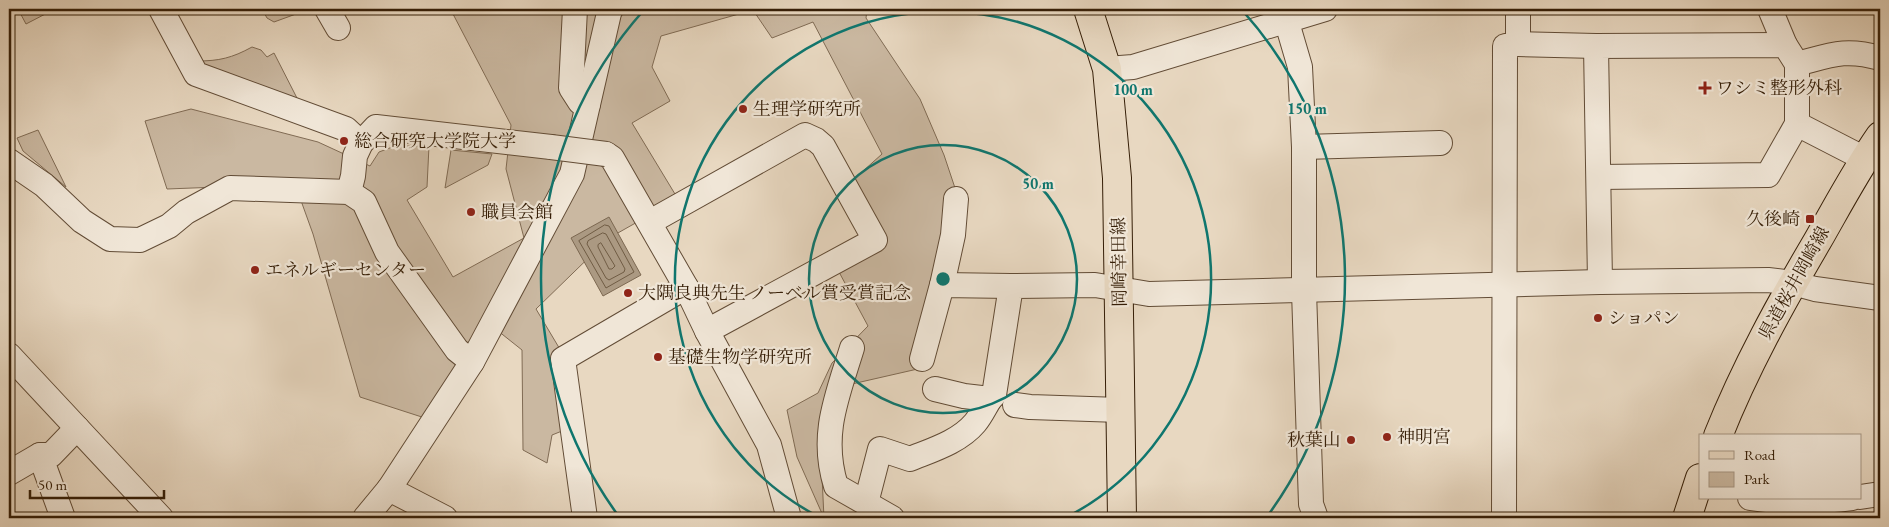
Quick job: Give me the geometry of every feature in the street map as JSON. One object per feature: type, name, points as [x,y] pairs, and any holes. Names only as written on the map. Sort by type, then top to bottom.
[{"type":"main road","name":"岡崎幸田線","points":[[1088,9],[1107,69],[1117,178],[1122,518]]},
{"type":"main road","name":"県道桜井岡崎線","points":[[1719,434],[1734,394],[1793,282],[1880,136]]},
{"type":"main road","points":[[1687,518],[1699,486]]},
{"type":"street","points":[[161,9],[196,74],[346,129],[361,143]]},
{"type":"street","points":[[575,9],[571,88],[580,102],[588,104]]},
{"type":"street","points":[[365,518],[389,489],[472,362],[572,174],[611,9]]},
{"type":"street","points":[[1107,69],[1133,67],[1285,15],[1325,9]]},
{"type":"street","points":[[1518,9],[1518,44]]},
{"type":"street","points":[[1599,176],[1768,175],[1797,124],[1791,54],[1774,10]]},
{"type":"street","points":[[1285,15],[1300,67],[1304,147],[1304,291],[1311,504],[1316,518]]},
{"type":"street","points":[[1504,518],[1505,46],[1518,44],[1596,46],[1791,54],[1841,52],[1863,53],[1880,58]]},
{"type":"street","points":[[1596,46],[1600,282]]},
{"type":"street","points":[[1797,124],[1865,159]]},
{"type":"street","points":[[349,192],[354,176],[355,156],[361,143],[376,127],[551,146],[606,154],[612,158],[686,287],[707,332],[769,445],[789,518]]},
{"type":"street","points":[[650,222],[805,135],[816,140],[822,146],[875,240],[707,332]]},
{"type":"street","points":[[1304,147],[1440,143]]},
{"type":"street","points":[[9,161],[44,185],[82,221],[110,239],[140,240],[169,226],[186,212],[230,188],[349,192],[364,202],[387,252],[457,350],[472,362]]},
{"type":"street","points":[[922,359],[942,285],[952,235],[956,199]]},
{"type":"street","points":[[942,285],[1095,285],[1149,294],[1504,284],[1768,280],[1793,282],[1815,289],[1880,298]]},
{"type":"street","points":[[866,503],[880,449],[910,459],[963,435],[976,422],[994,395],[1011,286]]},
{"type":"street","points":[[585,518],[563,359],[686,287]]},
{"type":"street","points":[[852,348],[829,426],[831,468],[836,486],[892,518]]},
{"type":"street","points":[[9,355],[161,518]]},
{"type":"street","points":[[934,389],[990,400]]},
{"type":"street","points":[[1015,405],[1120,410]]},
{"type":"street","points":[[9,473],[40,455],[51,455],[77,428]]},
{"type":"street","points":[[40,455],[64,518]]},
{"type":"street","points":[[389,489],[445,518]]},
{"type":"street","points":[[1862,497],[1880,494]]},
{"type":"street","points":[[1762,500],[1840,506]]},
{"type":"green space","points":[[18,9],[55,9],[26,24]]},
{"type":"green space","points":[[262,9],[304,9],[274,22],[267,18]]},
{"type":"green space","points":[[465,9],[867,9],[866,18],[920,99],[944,155],[959,200],[922,368],[830,389],[820,434],[824,518],[797,457],[787,410],[818,393],[832,363],[868,326],[839,272],[872,251],[853,180],[882,154],[813,22],[772,38],[753,10],[661,36],[652,67],[670,101],[632,123],[678,199],[609,238],[536,309],[561,351],[567,429],[552,435],[547,463],[523,450],[522,350],[483,319],[428,419],[360,397],[313,234],[295,184],[167,189],[145,121],[191,109],[318,142],[370,166],[379,152],[395,146],[429,146],[427,187],[407,200],[453,277],[524,238],[506,169],[511,125],[453,14]]},
{"type":"green space","points":[[252,47],[261,50],[267,57],[274,53],[299,102],[218,75],[197,61],[225,58]]},
{"type":"green space","points":[[38,130],[66,187],[23,151],[17,138]]},
{"type":"green space","points":[[451,150],[492,154],[488,165],[445,188]]},
{"type":"water","points":[[609,217],[641,275],[603,296],[571,238]]},
{"type":"place","name":"ワシミ整形外科","points":[[1705,88]]},
{"type":"place","name":"生理学研究所","points":[[743,109]]},
{"type":"place","name":"総合研究大学院大学","points":[[344,141]]},
{"type":"place","name":"職員会館","points":[[471,212]]},
{"type":"place","name":"久後崎","points":[[1810,219]]},
{"type":"place","name":"エネルギーセンター","points":[[255,270]]},
{"type":"place","name":"大隅良典先生 ノーベル賞受賞記念","points":[[628,293]]},
{"type":"place","name":"ショパン","points":[[1598,318]]},
{"type":"place","name":"基礎生物学研究所","points":[[658,357]]},
{"type":"place","name":"神明宮","points":[[1387,437]]},
{"type":"place","name":"秋葉山","points":[[1351,440]]}]
